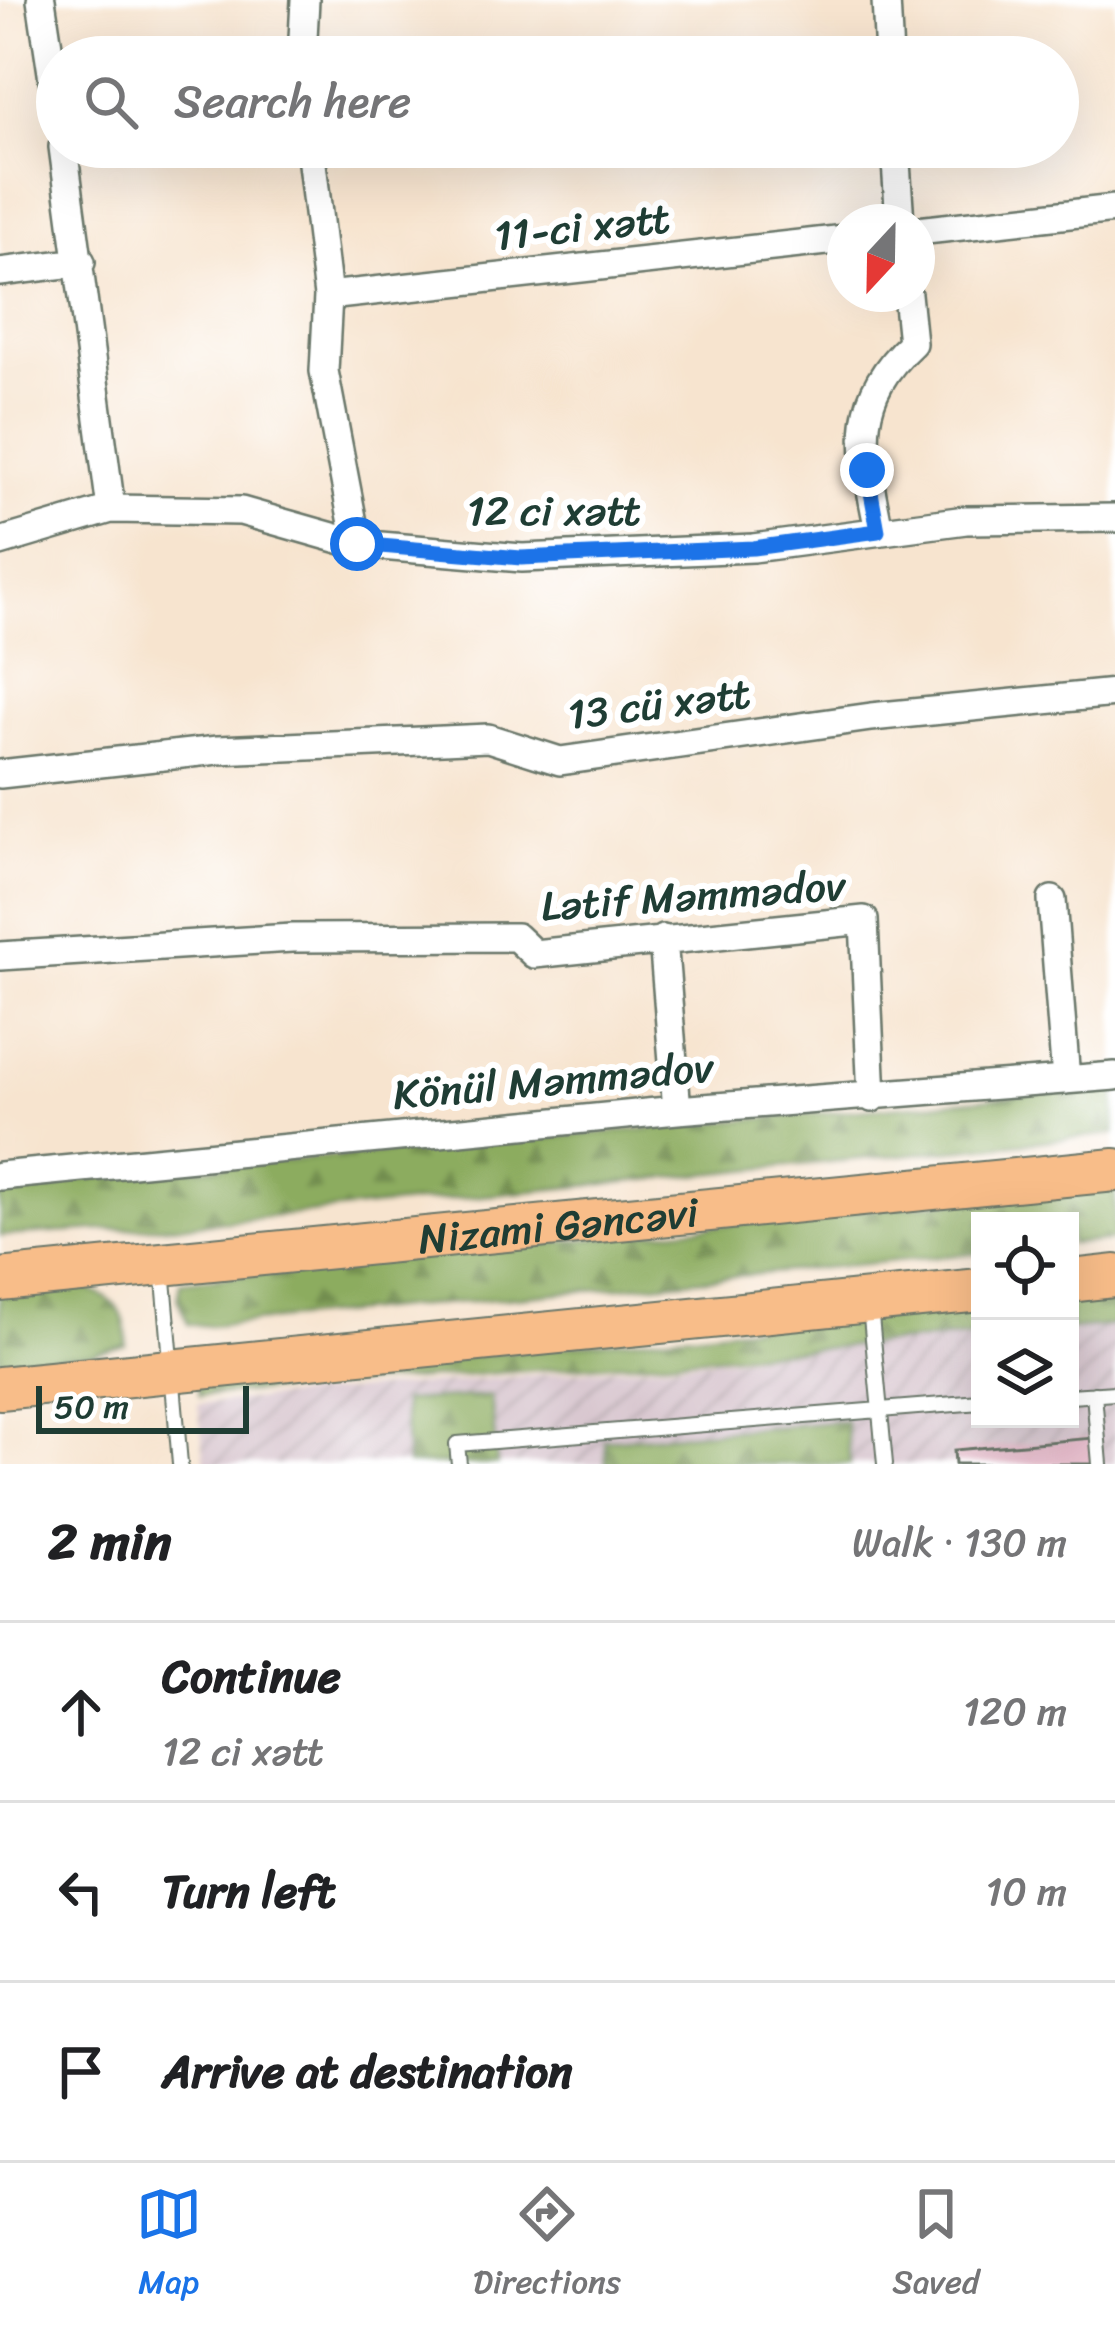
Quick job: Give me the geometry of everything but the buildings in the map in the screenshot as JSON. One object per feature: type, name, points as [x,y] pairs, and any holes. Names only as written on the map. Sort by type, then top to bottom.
[{"type":"main road","name":"Nizami Gəncəvi","points":[[0,1280],[163,1268],[1115,1170]]},
{"type":"main road","points":[[1079,1280],[1115,1276]]},
{"type":"main road","points":[[0,1388],[171,1375],[971,1291]]},
{"type":"street","points":[[41,0],[46,36]]},
{"type":"street","points":[[303,36],[304,0]]},
{"type":"street","points":[[886,0],[888,36]]},
{"type":"street","points":[[66,168],[111,509]]},
{"type":"street","points":[[313,168],[328,296],[324,371],[357,544]]},
{"type":"street","points":[[896,168],[899,204]]},
{"type":"street","points":[[935,229],[1115,209]]},
{"type":"street","name":"11-ci xətt","points":[[328,296],[827,241]]},
{"type":"street","points":[[0,272],[81,262]]},
{"type":"street","points":[[878,531],[866,451],[867,399],[889,365],[912,343],[909,312]]},
{"type":"street","name":"12 ci xətt","points":[[0,542],[111,509],[241,511],[357,544],[521,558],[753,548],[966,520],[1115,518]]},
{"type":"street","name":"13 cü xətt","points":[[0,774],[218,750],[488,738],[560,761],[871,717],[1115,693]]},
{"type":"street","points":[[1052,900],[1066,1080]]},
{"type":"street","name":"Lətif Məmmədov","points":[[0,956],[292,938],[494,937],[516,937],[534,954],[864,920],[872,1098]]},
{"type":"street","points":[[663,939],[677,1110]]},
{"type":"street","name":"Könül Məmmədov","points":[[0,1176],[677,1110],[1115,1076]]},
{"type":"lane","points":[[163,1268],[180,1464]]},
{"type":"lane","points":[[870,1301],[885,1464]]},
{"type":"lane","points":[[1079,1395],[1115,1393]]},
{"type":"lane","points":[[1094,1394],[1100,1464]]},
{"type":"lane","points":[[459,1464],[457,1444],[971,1403]]},
{"type":"shaded area","points":[[1115,1325],[1115,1464],[205,1464],[198,1404],[971,1337],[971,1428],[1079,1428],[1079,1328]]},
{"type":"green space","points":[[1115,1087],[1115,1134],[185,1225],[0,1236],[0,1186]]},
{"type":"green space","points":[[1115,1184],[1115,1240],[1079,1243],[1079,1212],[971,1212],[971,1254],[210,1326],[188,1324],[178,1299],[180,1282]]},
{"type":"green space","points":[[81,1287],[117,1307],[125,1323],[126,1345],[91,1354],[0,1361],[0,1292]]},
{"type":"green space","points":[[1115,1289],[1115,1325],[1079,1328],[1079,1293]]},
{"type":"green space","points":[[971,1304],[971,1337],[200,1396],[197,1384]]},
{"type":"green space","points":[[491,1396],[497,1464],[407,1464],[403,1401]]},
{"type":"green space","points":[[846,1421],[850,1464],[606,1464],[605,1440]]},
{"type":"route","points":[[357,544],[521,558],[753,548],[878,531],[867,470]]}]
